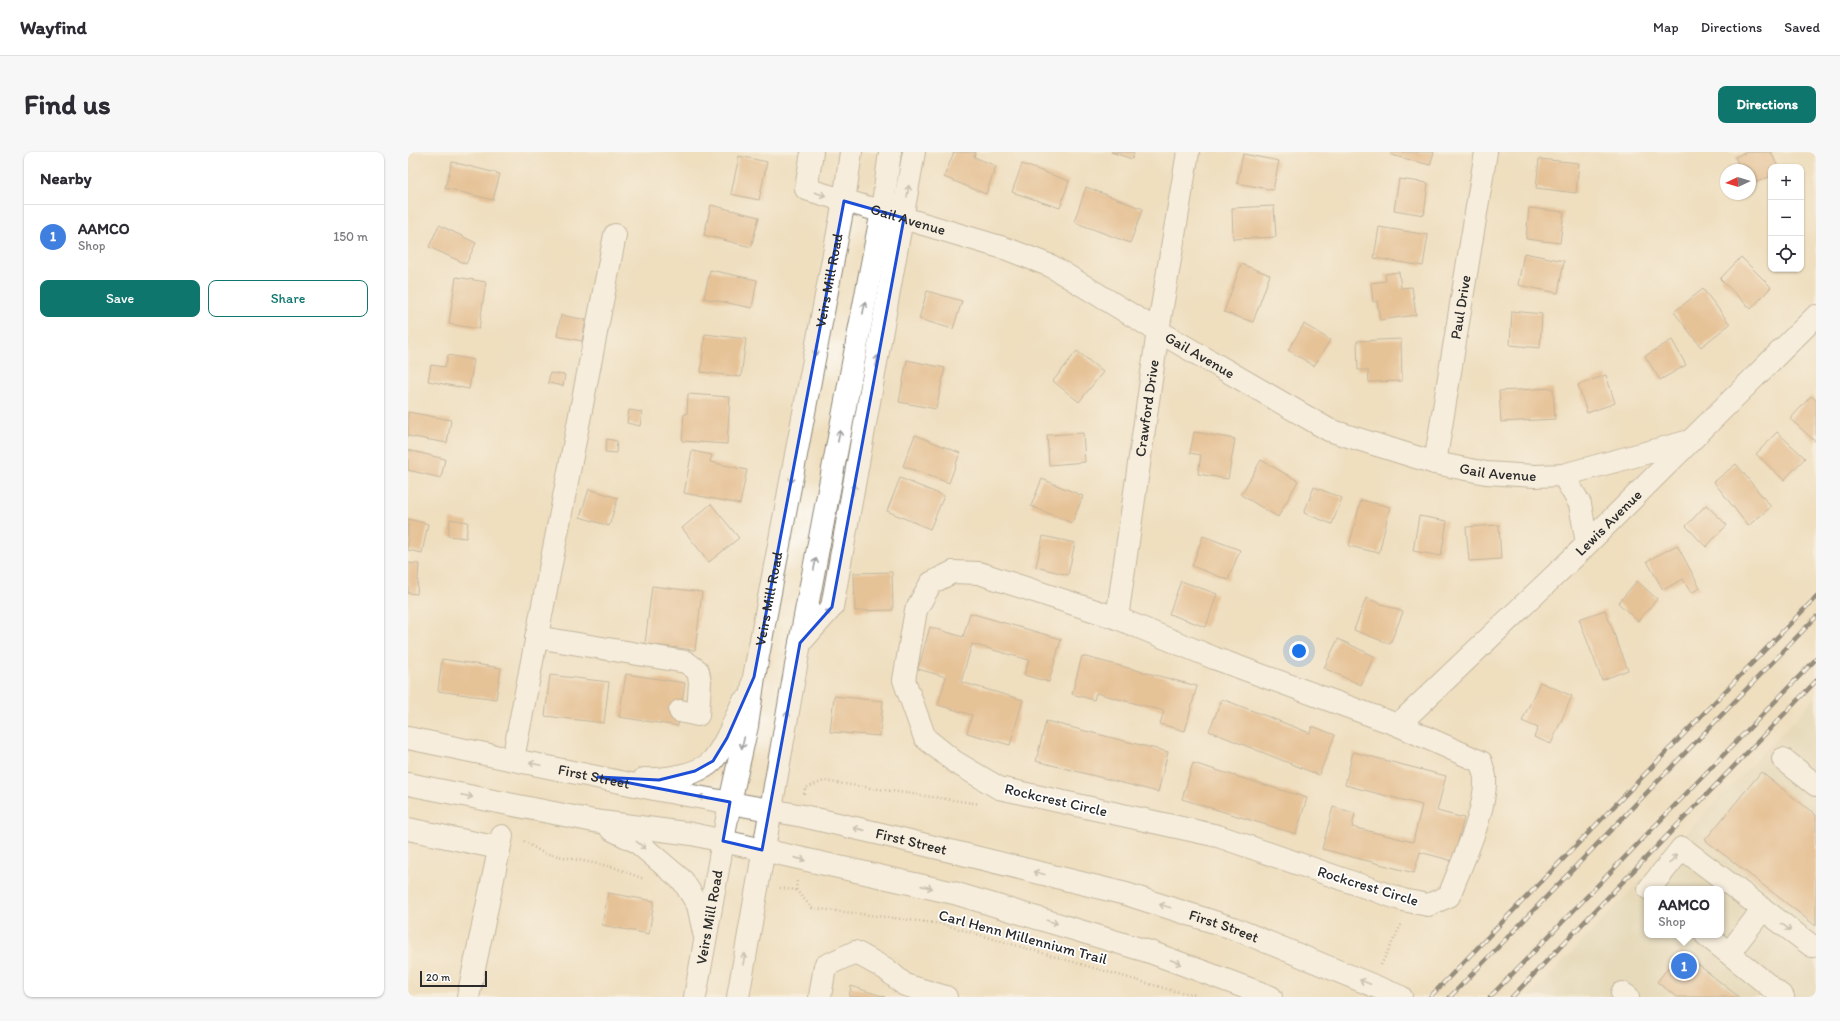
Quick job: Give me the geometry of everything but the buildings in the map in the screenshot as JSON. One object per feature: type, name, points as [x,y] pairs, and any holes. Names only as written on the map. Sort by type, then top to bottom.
[{"type":"street","points":[[812,152],[806,189],[844,201]]},
{"type":"street","name":"Veirs Mill Road","points":[[695,997],[730,802],[747,726],[754,677],[852,152]]},
{"type":"street","points":[[738,997],[762,850],[882,211],[890,152]]},
{"type":"street","points":[[800,643],[832,607],[904,218],[914,152]]},
{"type":"street","name":"Crawford Drive","points":[[1117,618],[1158,332],[1188,152]]},
{"type":"street","name":"Paul Drive","points":[[1435,463],[1486,152]]},
{"type":"street","name":"Gail Avenue","points":[[844,201],[1007,249],[1051,266],[1158,332],[1329,430],[1435,463],[1486,473],[1535,476],[1563,475],[1690,441]]},
{"type":"street","points":[[512,760],[615,236]]},
{"type":"street","name":"Lewis Avenue","points":[[1398,726],[1587,543],[1816,316]]},
{"type":"street","points":[[1563,475],[1580,504],[1587,543]]},
{"type":"street","name":"Rockcrest Circle","points":[[953,572],[979,572],[1117,618],[1214,658],[1398,726],[1481,762],[1485,776],[1484,796],[1474,829],[1449,896],[1428,905],[1402,900],[1218,836],[999,788],[955,762],[925,738],[904,680],[916,610],[931,582],[953,572]]},
{"type":"street","points":[[536,637],[686,662],[698,671],[700,682],[698,714],[680,711]]},
{"type":"street","points":[[598,777],[659,780],[695,771],[712,761],[727,738],[754,677]]},
{"type":"street","name":"First Street","points":[[408,738],[512,760],[770,810],[881,834],[1126,894],[1233,928],[1401,997]]},
{"type":"street","points":[[1783,759],[1816,785]]},
{"type":"street","points":[[408,784],[594,821],[692,834],[954,893],[1150,952],[1271,997]]},
{"type":"street","points":[[594,821],[637,842],[683,881],[698,905],[705,941]]},
{"type":"street","points":[[408,829],[501,842],[468,997]]},
{"type":"street","points":[[1651,886],[1682,848],[1812,946]]},
{"type":"street","points":[[1729,953],[1763,910]]},
{"type":"street","points":[[1710,938],[1783,997]]},
{"type":"street","points":[[820,997],[825,966],[854,952],[886,969],[905,985],[946,997]]},
{"type":"path","points":[[805,788],[824,781],[990,806],[999,788]]},
{"type":"path","points":[[501,842],[525,841],[542,853],[612,867],[645,879]]},
{"type":"path","name":"Carl Henn Millennium Trail","points":[[796,890],[812,908],[942,924],[1174,991],[1202,997]]},
{"type":"path","points":[[1379,969],[1402,922]]},
{"type":"highlighted area","points":[[844,201],[904,218],[832,607],[800,643],[762,850],[723,841],[730,802],[598,777],[659,780],[695,771],[713,761],[727,738],[754,677]]},
{"type":"shaded area","points":[[1816,697],[1816,997],[1529,997]]},
{"type":"railway","points":[[1430,997],[1816,597]]},
{"type":"railway","points":[[1450,997],[1816,617]]},
{"type":"railway","points":[[1490,997],[1816,659]]},
{"type":"railway","points":[[1512,997],[1816,681]]},
{"type":"place","name":"AAMCO","points":[[1684,966]]}]
